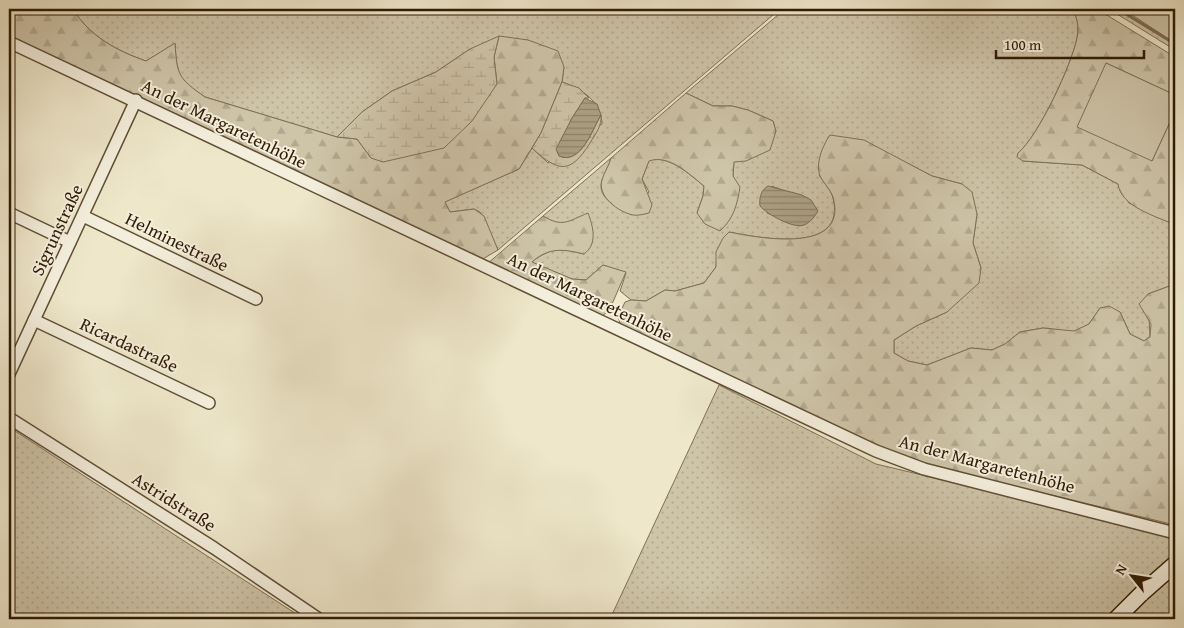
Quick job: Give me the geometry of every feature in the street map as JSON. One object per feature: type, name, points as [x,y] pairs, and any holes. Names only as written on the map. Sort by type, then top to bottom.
[{"type":"main road","points":[[1116,619],[1175,564]]},
{"type":"street","name":"An der Margaretenhöhe","points":[[9,42],[136,100],[309,185],[876,451],[924,469],[1175,533]]},
{"type":"street","name":"Sigrunstraße","points":[[9,374],[136,100]]},
{"type":"street","points":[[9,213],[70,242]]},
{"type":"street","name":"Helminestraße","points":[[83,216],[256,299]]},
{"type":"street","name":"Ricardastraße","points":[[34,320],[209,403]]},
{"type":"street","name":"Astridstraße","points":[[9,418],[214,548],[318,619]]},
{"type":"green space","points":[[9,9],[73,9],[95,35],[114,47],[146,61],[175,43],[178,69],[181,75],[189,85],[205,97],[337,137],[357,139],[371,158],[497,84],[494,57],[499,36],[528,40],[558,51],[564,67],[562,82],[541,133],[519,169],[445,202],[450,212],[474,209],[484,216],[498,250],[481,260],[9,39]]},
{"type":"green space","points":[[73,9],[780,9],[498,250],[480,212],[474,209],[450,212],[444,202],[519,169],[532,148],[548,163],[602,124],[601,116],[594,102],[577,88],[562,82],[564,67],[528,40],[470,49],[436,72],[392,91],[362,112],[337,137],[205,97],[189,86],[181,76],[178,70],[175,44],[146,61],[114,47],[95,35]]},
{"type":"green space","points":[[785,9],[1072,9],[1078,23],[1074,50],[1044,116],[1026,145],[1018,153],[1023,161],[1082,165],[1118,184],[1129,203],[1175,225],[1175,284],[1148,294],[1150,337],[1144,341],[1130,334],[1120,312],[1100,308],[1089,324],[1074,332],[1043,328],[1020,332],[1005,344],[992,350],[971,348],[927,365],[908,361],[894,353],[894,340],[916,326],[947,312],[981,268],[973,243],[977,214],[962,184],[932,176],[907,163],[819,175],[833,198],[834,216],[827,228],[814,235],[798,239],[779,239],[729,232],[717,252],[716,267],[704,283],[675,291],[665,290],[646,301],[631,300],[620,291],[626,273],[603,265],[586,280],[572,279],[531,262],[556,250],[584,254],[562,224],[556,224],[543,216],[611,158],[601,187],[605,198],[615,206],[632,215],[649,192],[642,179],[649,160],[656,159],[671,163],[704,186],[703,196],[697,213],[733,176],[734,161],[776,132],[773,121],[748,110],[732,106],[713,106],[686,93]],"holes":[[[772,186],[781,190],[800,226],[767,213]]]},
{"type":"green space","points":[[1072,9],[1097,9],[1175,57],[1175,95],[1106,63],[1152,161],[1175,111],[1175,225],[1132,205],[1125,199],[1118,184],[1082,165],[1023,161],[1017,157],[1044,116],[1074,50],[1078,23]]},
{"type":"green space","points":[[1109,9],[1141,9],[1175,31],[1175,50]]},
{"type":"green space","points":[[1123,9],[1175,9],[1175,43]]},
{"type":"green space","points":[[499,36],[494,57],[497,84],[472,121],[444,148],[383,162],[371,158],[357,139],[337,137],[362,112],[392,91],[436,72],[470,49]]},
{"type":"green space","points":[[1106,63],[1175,95],[1175,111],[1152,161],[1077,127]]},
{"type":"green space","points":[[562,82],[579,88],[589,98],[585,98],[572,118],[559,156],[574,156],[580,151],[590,137],[601,115],[601,123],[583,153],[570,165],[563,166],[549,162],[532,148],[541,133]]},
{"type":"green space","points":[[686,93],[713,106],[732,106],[748,110],[773,121],[776,131],[770,150],[746,161],[734,162],[733,176],[740,187],[739,194],[732,216],[720,231],[705,224],[697,213],[703,196],[704,186],[678,166],[664,160],[649,161],[642,179],[652,205],[649,213],[633,215],[621,211],[606,197],[601,186],[611,158]]},
{"type":"green space","points":[[830,135],[864,140],[932,176],[962,184],[972,192],[977,214],[973,243],[981,268],[979,283],[947,312],[916,326],[894,340],[894,353],[908,361],[927,365],[971,348],[992,350],[1005,344],[1020,332],[1043,328],[1074,331],[1089,324],[1100,308],[1109,306],[1120,312],[1130,334],[1144,341],[1150,337],[1151,324],[1139,304],[1148,294],[1175,284],[1175,525],[936,467],[868,443],[621,326],[618,317],[625,302],[631,300],[646,301],[665,290],[675,291],[704,283],[716,267],[716,252],[723,238],[729,232],[779,239],[815,235],[828,228],[834,215],[833,197],[821,178],[818,167],[822,150]]},
{"type":"green space","points":[[588,213],[593,229],[593,240],[584,254],[556,250],[538,257],[532,262],[572,279],[586,280],[603,265],[626,272],[609,311],[602,316],[487,264],[543,216],[556,222],[566,222]]},
{"type":"green space","points":[[719,385],[876,464],[1145,528],[1174,539],[1175,555],[1129,594],[1106,619],[610,619]]},
{"type":"green space","points":[[9,427],[304,619],[9,619]]},
{"type":"green space","points":[[1175,572],[1175,619],[1127,619],[1154,590]]},
{"type":"shaded area","points":[[585,98],[597,104],[601,115],[590,137],[580,151],[574,156],[559,156],[556,149]]},
{"type":"shaded area","points":[[768,186],[802,195],[811,200],[818,211],[804,225],[793,225],[780,220],[760,206],[761,194]]},
{"type":"waterway","points":[[1118,9],[1175,44]]}]
